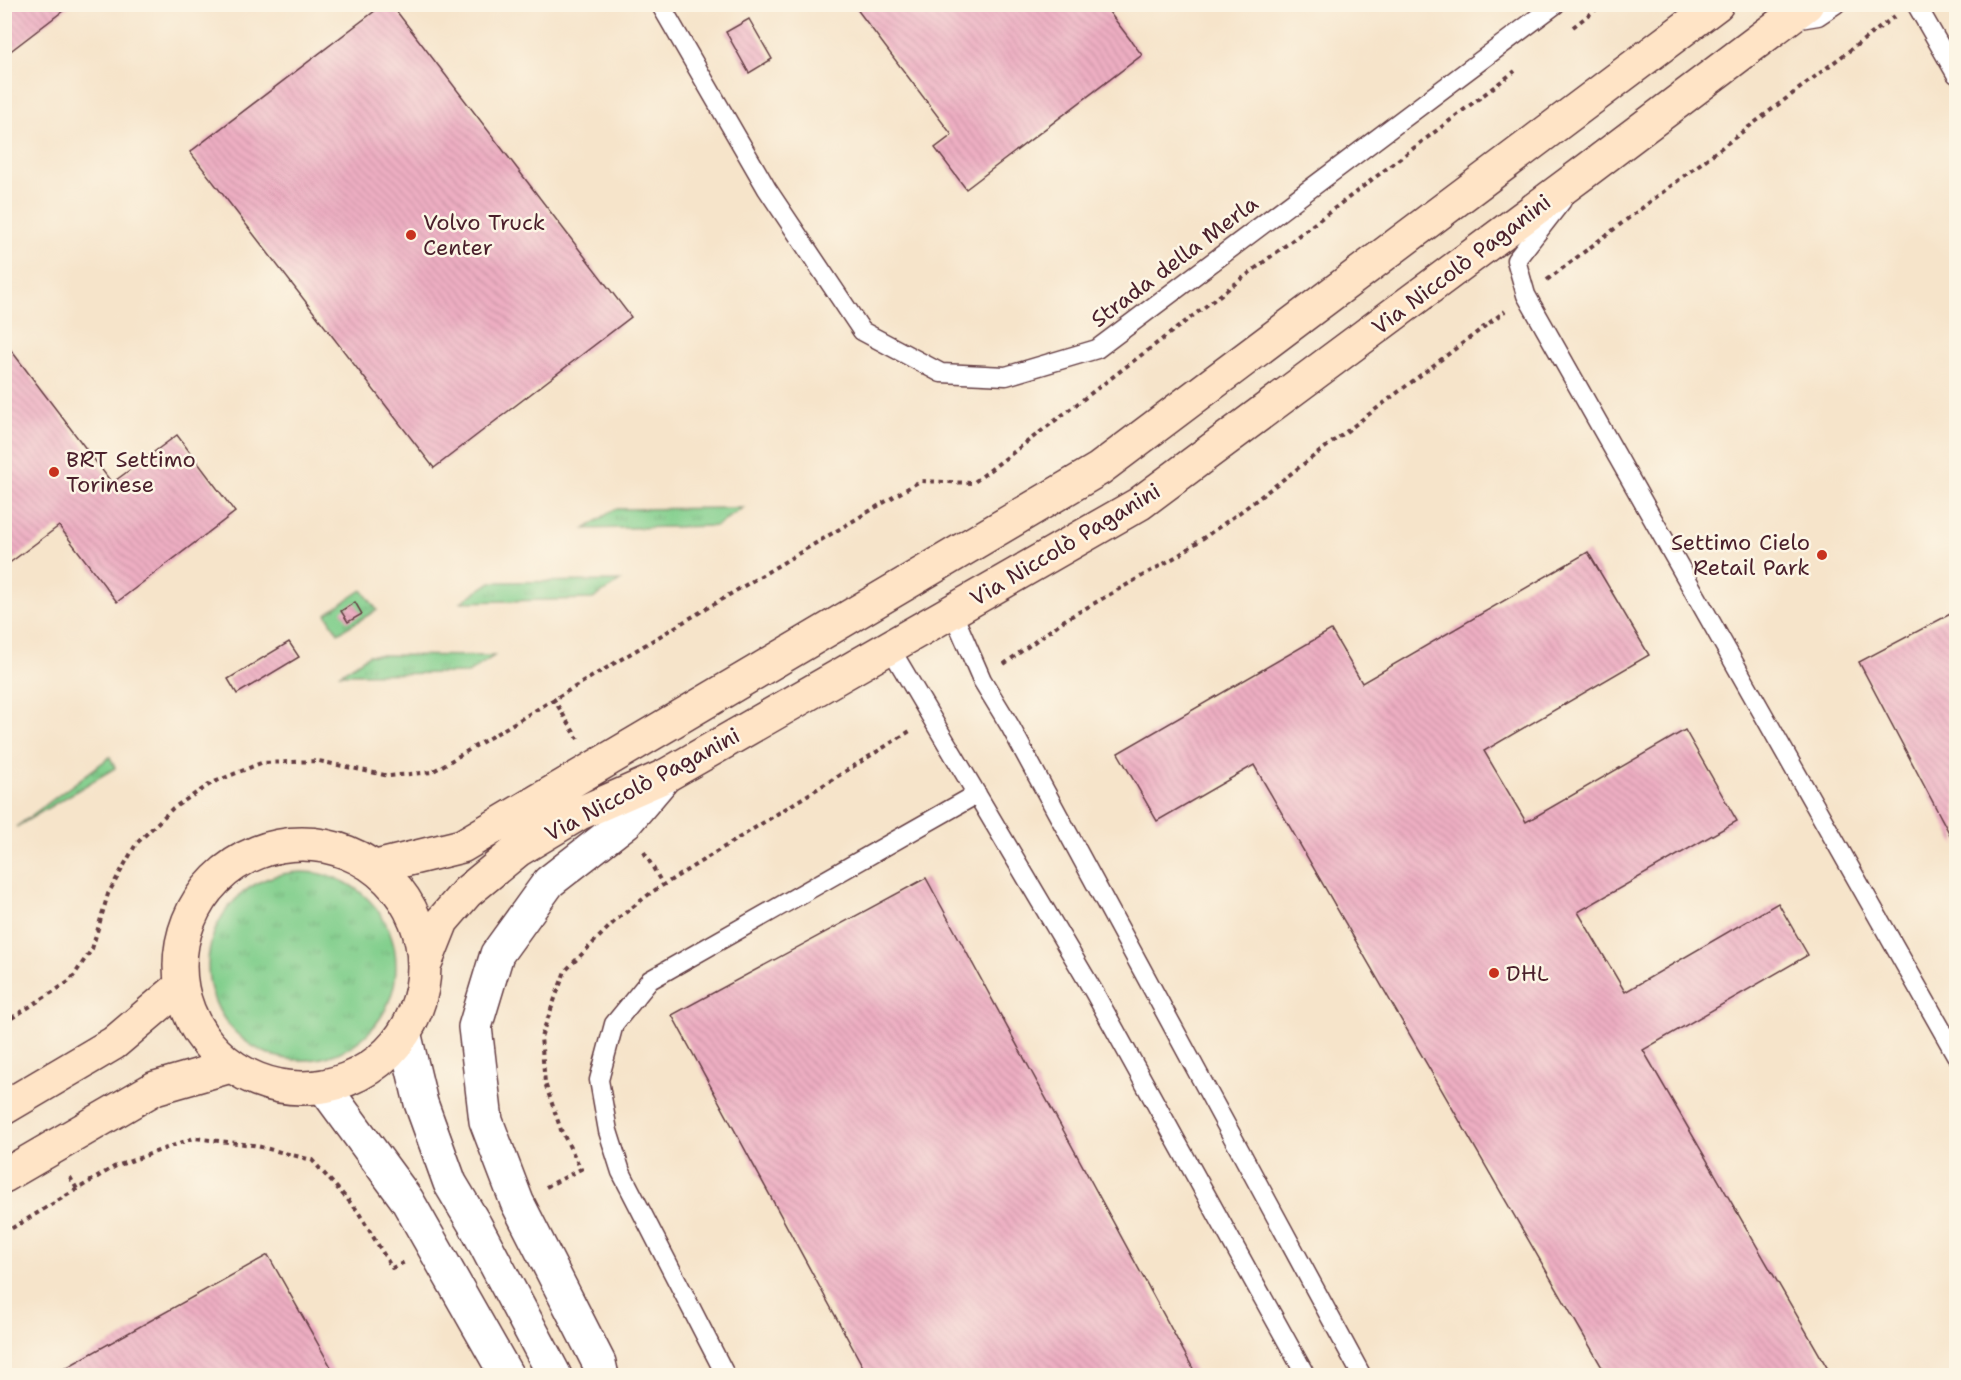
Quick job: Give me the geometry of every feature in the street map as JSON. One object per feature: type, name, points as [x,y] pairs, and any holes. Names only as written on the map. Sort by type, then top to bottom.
[{"type":"street","name":"Via Niccolò Paganini","points":[[375,867],[462,846],[1099,469],[1717,4]]},
{"type":"street","name":"Via Niccolò Paganini","points":[[426,961],[442,921],[467,892],[518,850],[578,814],[665,776],[1139,504],[1796,12]]},
{"type":"street","points":[[602,1376],[599,1364],[517,1202],[486,1121],[475,1027],[497,954],[549,882],[626,822],[665,776]]},
{"type":"street","points":[[297,843],[339,848],[375,867],[401,893],[418,925],[426,961],[421,1000],[405,1036],[382,1060],[355,1077],[324,1087],[291,1089],[260,1081],[231,1066],[207,1044],[190,1017],[181,986],[181,944],[195,905],[221,873],[257,852],[297,843]]},
{"type":"street","points":[[4,1108],[114,1043],[181,986]]},
{"type":"street","points":[[405,1036],[421,1103],[450,1183],[475,1224],[555,1376]]},
{"type":"street","points":[[4,1176],[155,1088],[231,1066]]},
{"type":"street","points":[[324,1087],[408,1200],[507,1376]]},
{"type":"lane","name":"Strada della Merla","points":[[660,4],[767,189],[862,331],[941,372],[1006,376],[1097,350],[1556,4]]},
{"type":"lane","points":[[1796,12],[1818,16],[1836,4]]},
{"type":"lane","points":[[1916,4],[1956,74]]},
{"type":"lane","points":[[1586,171],[1516,260],[1526,295],[1956,1056]]},
{"type":"lane","points":[[952,611],[982,680],[1021,747],[1362,1376]]},
{"type":"lane","points":[[889,646],[1094,992],[1306,1376]]},
{"type":"lane","points":[[726,1376],[621,1172],[608,1131],[599,1080],[614,1024],[650,980],[977,794]]},
{"type":"path","points":[[1566,33],[1603,4]]},
{"type":"path","points":[[4,1023],[70,981],[92,949],[108,894],[136,844],[172,808],[212,783],[261,763],[319,761],[388,776],[432,772],[920,481],[973,483],[1519,68]]},
{"type":"green space","points":[[743,508],[716,526],[585,529],[615,509]]},
{"type":"green space","points":[[620,581],[593,599],[461,602],[491,582]]},
{"type":"green space","points":[[362,590],[377,610],[338,633],[326,614]]},
{"type":"green space","points":[[369,655],[494,656],[468,673],[340,674]]},
{"type":"green space","points":[[110,757],[115,768],[16,827]]},
{"type":"green space","points":[[293,872],[311,872],[338,879],[369,899],[389,930],[396,966],[389,1002],[369,1033],[338,1053],[311,1060],[293,1060],[258,1049],[242,1039],[229,1026],[212,993],[208,975],[208,957],[219,922],[229,906],[242,893],[275,876]]},
{"type":"building","points":[[4,4],[72,4],[4,56]]},
{"type":"building","name":"Volvo Truck Center","points":[[384,4],[391,4],[631,317],[434,468],[190,152]]},
{"type":"building","points":[[853,4],[1103,4],[1142,55],[966,189],[935,148],[952,135]]},
{"type":"building","points":[[749,19],[772,59],[749,73],[726,32]]},
{"type":"building","name":"BRT Settimo Torinese","points":[[4,341],[112,483],[177,435],[235,512],[117,602],[59,526],[4,567]]},
{"type":"building","name":"DHL","points":[[1588,552],[1649,655],[1484,751],[1526,822],[1685,730],[1737,821],[1578,912],[1625,992],[1778,903],[1808,955],[1643,1050],[1832,1376],[1607,1376],[1254,765],[1157,821],[1118,753],[1331,630],[1362,683]]},
{"type":"building","points":[[355,602],[362,614],[348,622],[341,611]]},
{"type":"building","points":[[1956,611],[1956,846],[1859,662]]},
{"type":"building","points":[[289,642],[299,657],[237,694],[228,679]]},
{"type":"building","points":[[926,878],[1197,1376],[868,1376],[672,1015]]},
{"type":"building","points":[[268,1255],[336,1376],[51,1376]]},
{"type":"place","name":"Volvo Truck Center","points":[[411,235]]},
{"type":"place","name":"BRT Settimo Torinese","points":[[54,472]]},
{"type":"place","name":"Settimo Cielo Retail Park","points":[[1822,555]]},
{"type":"place","name":"DHL","points":[[1494,973]]}]
